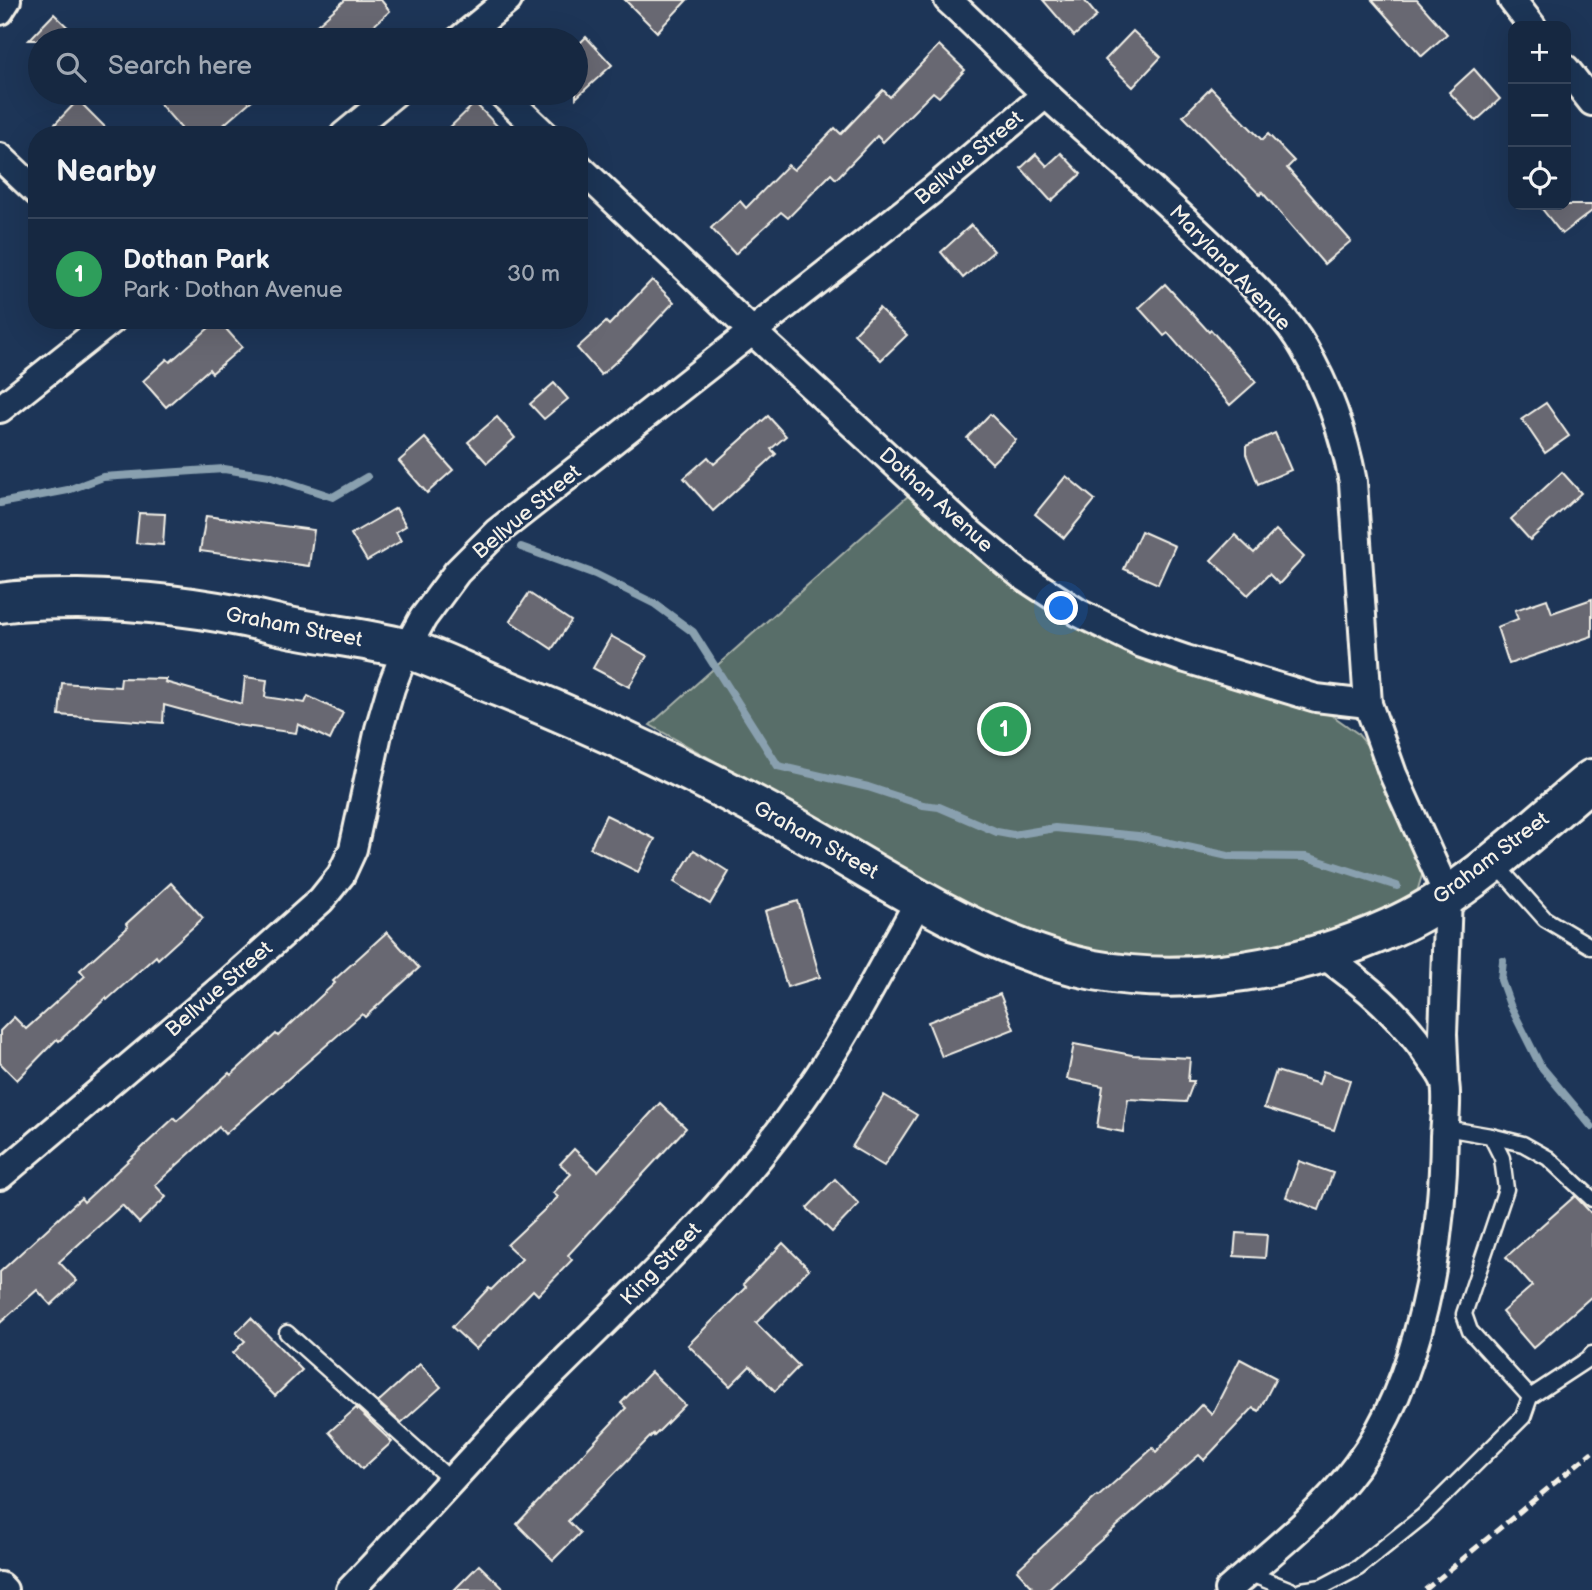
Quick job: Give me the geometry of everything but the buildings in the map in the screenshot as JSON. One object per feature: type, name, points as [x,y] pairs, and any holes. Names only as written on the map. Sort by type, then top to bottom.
[{"type":"street","points":[[0,10],[7,0]]},
{"type":"street","points":[[474,28],[508,0]]},
{"type":"street","name":"Maryland Avenue","points":[[948,0],[1045,95],[1176,210],[1248,280],[1282,317],[1310,359],[1329,395],[1346,446],[1353,482],[1368,704],[1392,774],[1448,896]]},
{"type":"street","points":[[1512,0],[1528,21]]},
{"type":"street","points":[[1571,75],[1592,102]]},
{"type":"street","name":"Bellvue Street","points":[[0,1176],[240,972],[321,900],[341,875],[353,849],[379,729],[391,688],[406,649],[423,618],[457,572],[498,532],[935,188],[1045,95]]},
{"type":"street","points":[[355,126],[380,105]]},
{"type":"street","points":[[514,105],[536,126]]},
{"type":"street","points":[[0,157],[28,183]]},
{"type":"street","name":"Dothan Avenue","points":[[588,176],[968,531],[1021,575],[1079,613],[1142,643],[1185,659],[1316,698],[1368,704]]},
{"type":"street","points":[[0,409],[101,329]]},
{"type":"street","name":"Graham Street","points":[[0,603],[20,599],[171,603],[406,649],[528,698],[690,773],[767,812],[920,899],[995,937],[1054,960],[1094,970],[1153,976],[1239,971],[1322,954],[1393,927],[1448,896],[1592,779]]},
{"type":"street","points":[[1238,1582],[1322,1506],[1358,1464],[1386,1417],[1401,1384],[1415,1340],[1434,1261],[1444,1180],[1443,1034],[1448,896]]},
{"type":"street","name":"King Street","points":[[349,1590],[524,1403],[693,1233],[739,1181],[808,1092],[849,1026],[920,899]]},
{"type":"street","points":[[1322,954],[1378,997],[1403,1023],[1426,1051],[1445,1082]]},
{"type":"street","points":[[0,1586],[4,1590]]},
{"type":"lane","points":[[1493,861],[1545,919],[1592,947]]},
{"type":"lane","points":[[1444,1128],[1524,1144],[1548,1158],[1592,1199]]},
{"type":"lane","points":[[1491,1136],[1502,1158],[1506,1189],[1464,1314],[1470,1331],[1530,1397]]},
{"type":"lane","points":[[287,1333],[452,1482]]},
{"type":"lane","points":[[1301,1590],[1322,1587],[1358,1568],[1423,1516],[1523,1417],[1530,1397],[1592,1354]]},
{"type":"lane","points":[[1238,1582],[1291,1590]]},
{"type":"green space","points":[[909,495],[965,543],[1292,705],[1333,716],[1357,733],[1373,752],[1423,872],[1414,902],[1257,956],[1144,960],[1025,937],[650,725]]},
{"type":"waterway","points":[[0,503],[68,490],[103,477],[224,469],[269,476],[333,497],[367,477]]},
{"type":"waterway","points":[[521,547],[595,574],[655,604],[693,632],[778,766],[939,807],[997,832],[1013,835],[1055,828],[1138,836],[1228,856],[1307,857],[1397,886]]},
{"type":"waterway","points":[[1503,961],[1501,980],[1510,1005],[1540,1065],[1592,1127]]},
{"type":"railway","points":[[1425,1590],[1592,1452]]},
{"type":"place","name":"Dothan Park","points":[[1004,729]]}]
